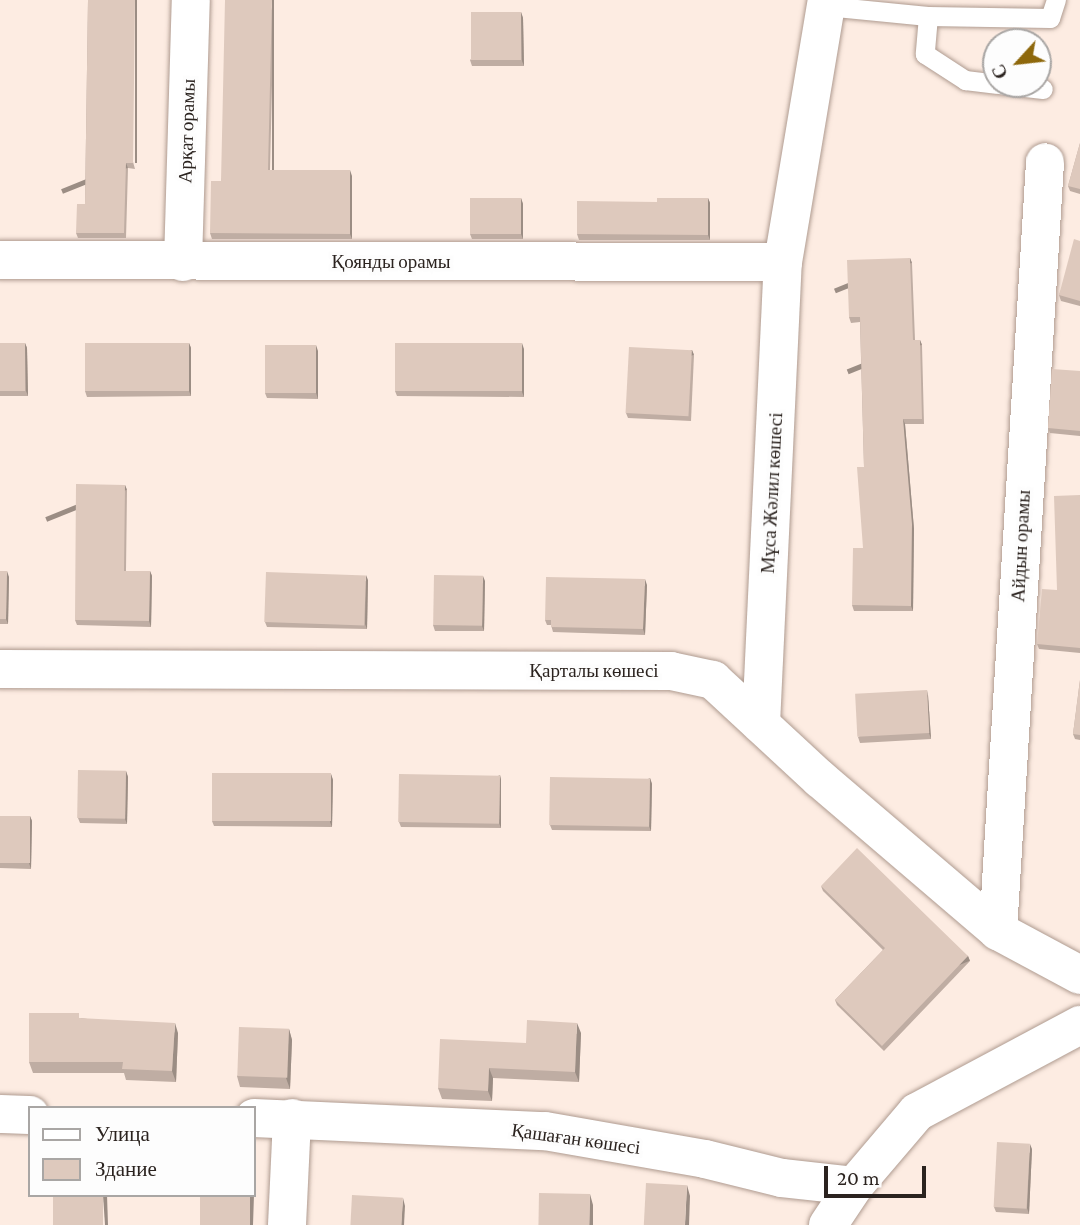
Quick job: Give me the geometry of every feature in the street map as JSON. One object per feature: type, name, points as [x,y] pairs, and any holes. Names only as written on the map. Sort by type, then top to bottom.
[{"type":"street","name":"Арқат орамы","points":[[183,262],[191,0]]},
{"type":"street","name":"Мұса Жәлил көшесі","points":[[761,724],[783,262],[827,3]]},
{"type":"street","name":"Айдын орамы","points":[[998,931],[1045,162]]},
{"type":"street","name":"Қоянды орамы","points":[[0,260],[783,262]]},
{"type":"street","name":"Қарталы көшесі","points":[[0,669],[671,671],[713,680],[820,779],[998,931],[1080,975]]},
{"type":"street","points":[[828,1225],[853,1186],[917,1112],[1080,1025]]},
{"type":"street","points":[[0,1114],[28,1115]]},
{"type":"street","name":"Қашаған көшесі","points":[[256,1118],[545,1131],[705,1159],[782,1178],[853,1186]]},
{"type":"street","points":[[287,1225],[292,1118]]},
{"type":"lane","points":[[827,3],[928,16],[1050,18],[1056,0]]},
{"type":"lane","points":[[928,16],[925,54],[965,80],[982,82]]},
{"type":"building","points":[[88,0],[135,0],[133,163],[126,163],[124,233],[76,233],[77,204],[85,204]]},
{"type":"building","points":[[225,0],[272,0],[268,170],[350,170],[350,234],[210,233],[211,181],[221,181]]},
{"type":"building","points":[[471,12],[521,12],[521,60],[471,60]]},
{"type":"building","points":[[1080,143],[1080,189],[1068,186]]},
{"type":"building","points":[[470,198],[521,198],[521,234],[470,234]]},
{"type":"building","points":[[657,198],[708,198],[708,235],[577,234],[577,201],[657,202]]},
{"type":"building","points":[[1074,239],[1080,241],[1080,301],[1059,295]]},
{"type":"building","points":[[910,258],[913,340],[920,340],[922,419],[903,419],[912,524],[911,606],[852,605],[853,548],[863,548],[857,467],[864,467],[860,317],[849,317],[847,260]]},
{"type":"building","points":[[0,343],[25,343],[25,391],[0,391]]},
{"type":"building","points":[[85,343],[189,343],[189,391],[85,391]]},
{"type":"building","points":[[395,343],[522,343],[522,391],[395,391]]},
{"type":"building","points":[[265,345],[316,345],[316,393],[265,393]]},
{"type":"building","points":[[629,347],[692,350],[688,416],[626,413]]},
{"type":"building","points":[[1052,369],[1080,371],[1080,431],[1048,428]]},
{"type":"building","points":[[76,484],[125,485],[124,571],[150,571],[149,621],[75,620]]},
{"type":"building","points":[[1080,495],[1080,648],[1037,644],[1042,589],[1057,590],[1054,496]]},
{"type":"building","points":[[0,571],[7,571],[6,619],[0,619]]},
{"type":"building","points":[[266,572],[366,575],[364,625],[264,622]]},
{"type":"building","points":[[434,575],[483,576],[482,626],[433,625]]},
{"type":"building","points":[[546,577],[645,579],[643,629],[551,627],[551,620],[545,620]]},
{"type":"building","points":[[1080,680],[1080,735],[1073,734]]},
{"type":"building","points":[[927,690],[929,733],[857,737],[855,694]]},
{"type":"building","points":[[78,770],[126,771],[125,819],[77,818]]},
{"type":"building","points":[[212,773],[331,773],[331,821],[212,821]]},
{"type":"building","points":[[399,774],[500,776],[499,824],[398,822]]},
{"type":"building","points":[[550,777],[650,779],[649,827],[549,825]]},
{"type":"building","points":[[0,816],[30,816],[30,863],[0,863]]},
{"type":"building","points":[[857,848],[968,956],[882,1046],[835,1000],[885,948],[821,886]]},
{"type":"building","points":[[29,1013],[79,1013],[79,1018],[175,1023],[172,1071],[122,1069],[123,1062],[29,1062]]},
{"type":"building","points":[[527,1020],[577,1023],[575,1072],[489,1068],[488,1091],[438,1088],[440,1039],[526,1043]]},
{"type":"building","points":[[239,1027],[289,1029],[287,1078],[237,1076]]},
{"type":"building","points":[[997,1142],[1030,1144],[1027,1209],[994,1207]]},
{"type":"building","points":[[646,1183],[687,1185],[685,1225],[644,1225]]},
{"type":"building","points":[[539,1193],[590,1194],[589,1225],[538,1225]]},
{"type":"building","points":[[352,1195],[403,1198],[401,1225],[350,1225]]},
{"type":"building","points":[[53,1197],[103,1197],[103,1225],[53,1225]]},
{"type":"building","points":[[200,1197],[250,1197],[250,1225],[200,1225]]}]
